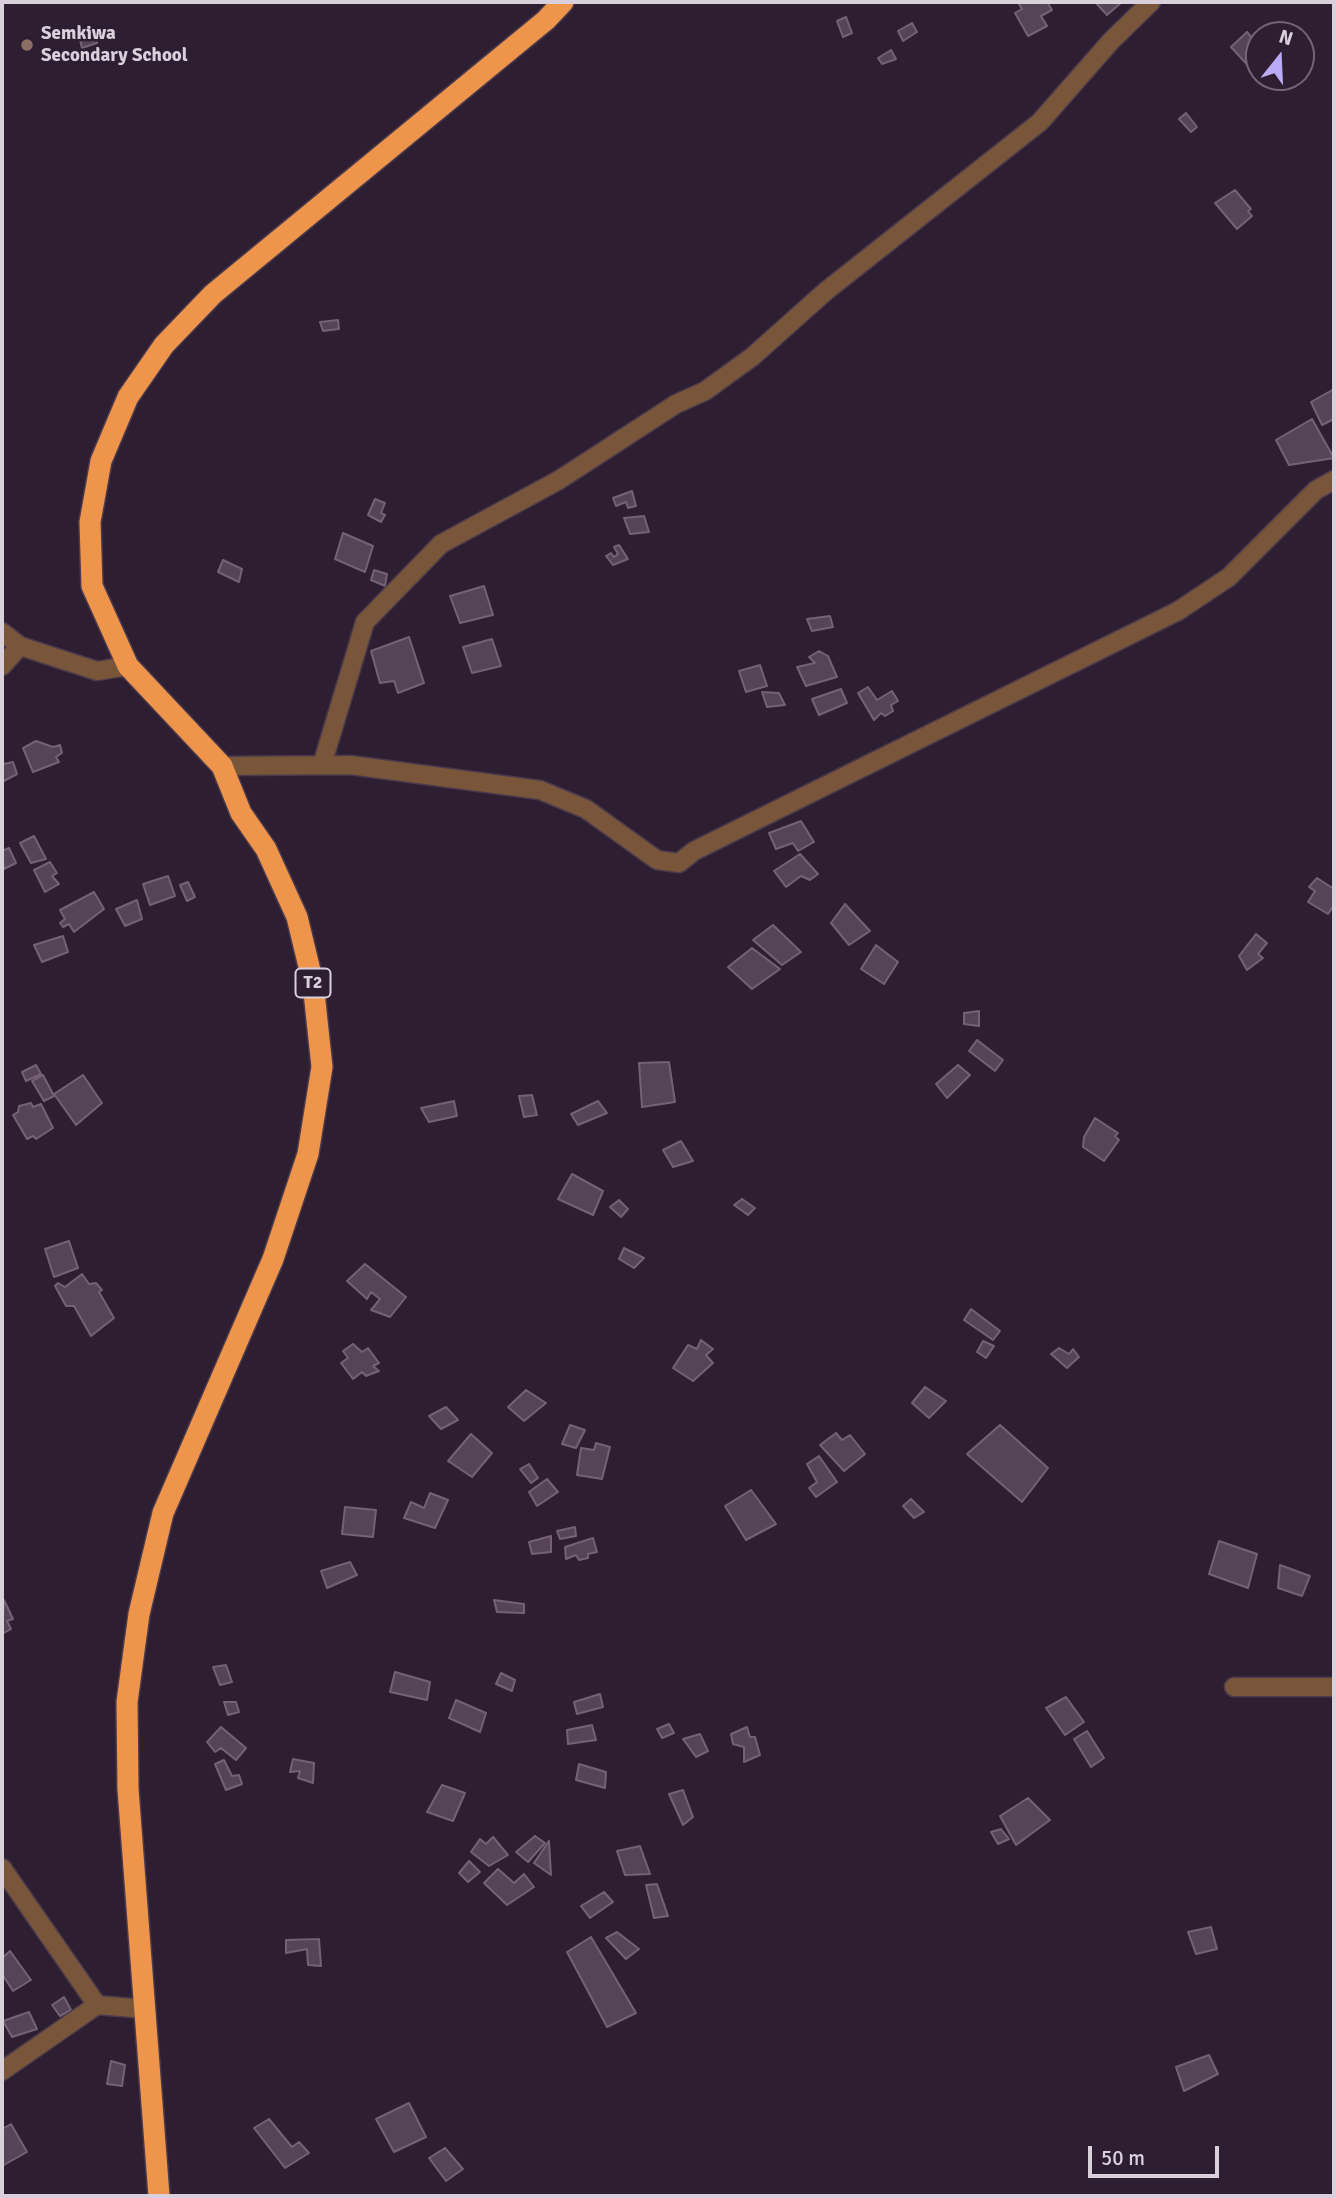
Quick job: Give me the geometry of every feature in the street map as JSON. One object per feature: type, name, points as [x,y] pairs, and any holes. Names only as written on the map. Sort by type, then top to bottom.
[{"type":"highway","name":"T2","points":[[159,2196],[128,1789],[127,1702],[139,1614],[163,1513],[273,1259],[308,1154],[322,1068],[313,984],[297,917],[266,849],[241,813],[222,766],[128,666],[92,586],[90,522],[101,461],[128,397],[164,345],[213,294],[546,20],[562,2]]},
{"type":"street","points":[[321,765],[365,622],[441,544],[559,480],[676,404],[705,391],[752,357],[826,291],[1040,122],[1111,41],[1151,2]]},
{"type":"street","points":[[222,766],[350,765],[540,790],[586,809],[657,860],[679,863],[694,851],[1178,611],[1230,577],[1334,471]]},
{"type":"street","points":[[1316,490],[1334,480]]},
{"type":"street","points":[[2,632],[20,646],[97,671],[128,666]]},
{"type":"street","points":[[2,666],[20,646]]},
{"type":"street","points":[[1234,1687],[1334,1687]]},
{"type":"street","points":[[2,1868],[97,2005]]},
{"type":"street","points":[[2,2071],[97,2005],[145,2009]]},
{"type":"building","points":[[1047,2],[1052,10],[1041,16],[1047,26],[1028,36],[1015,13],[1022,9],[1019,4]]},
{"type":"building","points":[[1095,2],[1122,2],[1107,15]]},
{"type":"building","points":[[846,17],[852,33],[843,37],[837,21]]},
{"type":"building","points":[[912,23],[917,32],[903,41],[898,31]]},
{"type":"building","points":[[1245,34],[1245,62],[1231,47]]},
{"type":"building","points":[[95,36],[97,43],[82,48],[80,40]]},
{"type":"building","points":[[891,50],[896,59],[882,64],[878,58]]},
{"type":"building","points":[[1186,113],[1197,127],[1191,132],[1179,119]]},
{"type":"building","points":[[1235,190],[1251,209],[1248,211],[1252,216],[1237,229],[1215,203]]},
{"type":"building","points":[[338,320],[339,329],[323,331],[320,322]]},
{"type":"building","points":[[1334,389],[1334,419],[1322,425],[1311,402]]},
{"type":"building","points":[[1312,419],[1334,458],[1289,465],[1276,440]]},
{"type":"building","points":[[632,491],[636,506],[628,508],[626,502],[616,506],[613,498]]},
{"type":"building","points":[[375,499],[385,503],[381,513],[385,515],[381,522],[368,515]]},
{"type":"building","points":[[644,516],[649,532],[630,534],[624,518]]},
{"type":"building","points":[[343,533],[373,546],[365,572],[335,559]]},
{"type":"building","points":[[619,545],[628,559],[613,565],[606,556],[611,553],[614,557],[618,554],[614,547]]},
{"type":"building","points":[[223,560],[242,569],[239,582],[218,572]]},
{"type":"building","points":[[374,570],[387,574],[385,586],[371,580]]},
{"type":"building","points":[[484,586],[493,615],[460,623],[450,596]]},
{"type":"building","points":[[830,616],[833,627],[812,631],[807,619]]},
{"type":"building","points":[[409,637],[424,683],[398,693],[394,681],[380,683],[371,651]]},
{"type":"building","points":[[492,639],[501,666],[472,673],[463,647]]},
{"type":"building","points":[[819,651],[828,656],[837,677],[806,686],[797,667],[815,663],[809,657]]},
{"type":"building","points":[[760,665],[767,686],[746,692],[739,671]]},
{"type":"building","points":[[868,687],[877,700],[892,691],[898,701],[891,705],[893,711],[885,716],[881,713],[874,720],[858,693]]},
{"type":"building","points":[[841,689],[847,703],[819,715],[812,699]]},
{"type":"building","points":[[762,692],[779,693],[785,705],[767,707]]},
{"type":"building","points":[[36,741],[53,747],[60,745],[62,753],[56,757],[59,762],[33,772],[23,748]]},
{"type":"building","points":[[2,760],[4,764],[13,762],[17,774],[2,782]]},
{"type":"building","points":[[801,821],[814,842],[798,851],[793,843],[776,849],[769,833]]},
{"type":"building","points":[[34,836],[46,859],[31,863],[20,843]]},
{"type":"building","points":[[9,848],[16,863],[4,869],[2,851]]},
{"type":"building","points":[[800,854],[818,874],[810,880],[801,876],[786,887],[774,871]]},
{"type":"building","points":[[50,862],[57,873],[52,876],[59,884],[45,892],[34,870]]},
{"type":"building","points":[[168,876],[175,896],[150,905],[143,884]]},
{"type":"building","points":[[1317,878],[1334,889],[1334,905],[1328,914],[1308,902],[1315,891],[1309,887]]},
{"type":"building","points":[[188,882],[195,897],[187,901],[180,885]]},
{"type":"building","points":[[94,892],[104,909],[74,932],[69,924],[63,927],[60,923],[65,919],[60,910]]},
{"type":"building","points":[[137,900],[142,919],[125,926],[116,909]]},
{"type":"building","points":[[845,904],[870,931],[849,945],[831,923]]},
{"type":"building","points":[[773,925],[801,952],[782,965],[753,940]]},
{"type":"building","points":[[1256,934],[1267,943],[1258,954],[1263,958],[1247,970],[1239,956]]},
{"type":"building","points":[[63,936],[68,952],[42,962],[34,945]]},
{"type":"building","points":[[876,945],[898,962],[884,984],[861,969]]},
{"type":"building","points":[[752,948],[780,969],[752,989],[728,967]]},
{"type":"building","points":[[979,1011],[979,1026],[964,1024],[964,1013]]},
{"type":"building","points":[[977,1040],[1003,1060],[995,1071],[969,1051]]},
{"type":"building","points":[[669,1062],[675,1102],[642,1107],[639,1063]]},
{"type":"building","points":[[36,1065],[41,1074],[26,1081],[22,1072]]},
{"type":"building","points":[[958,1065],[970,1075],[947,1098],[936,1084]]},
{"type":"building","points":[[43,1075],[54,1096],[44,1101],[32,1081]]},
{"type":"building","points":[[83,1075],[102,1103],[76,1125],[54,1094]]},
{"type":"building","points":[[532,1095],[537,1115],[524,1117],[519,1096]]},
{"type":"building","points":[[454,1101],[457,1116],[429,1122],[421,1108]]},
{"type":"building","points":[[598,1101],[607,1113],[578,1125],[571,1114]]},
{"type":"building","points":[[31,1103],[33,1107],[41,1104],[53,1128],[36,1139],[33,1136],[27,1139],[13,1115],[18,1112],[19,1106]]},
{"type":"building","points":[[1095,1118],[1118,1133],[1115,1136],[1119,1140],[1104,1161],[1083,1147],[1084,1137]]},
{"type":"building","points":[[681,1141],[693,1161],[673,1167],[663,1150]]},
{"type":"building","points":[[572,1174],[603,1191],[593,1215],[558,1199]]},
{"type":"building","points":[[742,1199],[755,1208],[748,1215],[734,1205]]},
{"type":"building","points":[[619,1200],[628,1209],[621,1217],[610,1207]]},
{"type":"building","points":[[69,1241],[78,1268],[54,1277],[45,1249]]},
{"type":"building","points":[[624,1248],[644,1258],[634,1268],[619,1259]]},
{"type":"building","points":[[365,1264],[406,1297],[390,1317],[371,1310],[380,1299],[371,1292],[367,1299],[347,1281]]},
{"type":"building","points":[[82,1274],[89,1284],[96,1283],[102,1290],[99,1292],[114,1318],[91,1336],[74,1306],[66,1306],[55,1286],[58,1283],[65,1287]]},
{"type":"building","points":[[971,1309],[1000,1331],[993,1340],[964,1320]]},
{"type":"building","points":[[701,1340],[713,1349],[706,1355],[713,1363],[693,1381],[673,1368],[688,1345],[697,1349]]},
{"type":"building","points":[[983,1341],[994,1346],[986,1358],[977,1352]]},
{"type":"building","points":[[353,1344],[362,1352],[368,1348],[379,1363],[373,1366],[379,1371],[366,1376],[362,1372],[353,1379],[341,1363],[348,1358],[343,1351]]},
{"type":"building","points":[[1059,1348],[1069,1354],[1073,1349],[1079,1357],[1067,1368],[1051,1354]]},
{"type":"building","points":[[925,1387],[946,1401],[929,1418],[912,1403]]},
{"type":"building","points":[[526,1390],[546,1403],[524,1421],[508,1407]]},
{"type":"building","points":[[446,1407],[458,1420],[441,1429],[429,1416]]},
{"type":"building","points":[[570,1425],[585,1430],[576,1448],[562,1444]]},
{"type":"building","points":[[1000,1425],[1048,1468],[1022,1502],[967,1454]]},
{"type":"building","points":[[836,1433],[842,1440],[850,1435],[865,1454],[844,1471],[820,1445]]},
{"type":"building","points":[[471,1434],[492,1453],[472,1477],[448,1461]]},
{"type":"building","points":[[596,1443],[610,1447],[602,1479],[577,1475],[581,1448],[594,1450]]},
{"type":"building","points":[[819,1456],[837,1482],[816,1497],[809,1488],[817,1482],[807,1464]]},
{"type":"building","points":[[529,1464],[538,1478],[531,1483],[520,1469]]},
{"type":"building","points":[[547,1479],[558,1492],[537,1506],[529,1492]]},
{"type":"building","points":[[751,1490],[776,1524],[746,1540],[725,1506]]},
{"type":"building","points":[[430,1493],[448,1500],[435,1528],[404,1518],[411,1502],[424,1508]]},
{"type":"building","points":[[911,1499],[924,1512],[914,1518],[903,1506]]},
{"type":"building","points":[[345,1507],[376,1510],[373,1537],[342,1534]]},
{"type":"building","points":[[575,1527],[576,1536],[560,1539],[557,1531]]},
{"type":"building","points":[[551,1536],[551,1552],[532,1554],[529,1542]]},
{"type":"building","points":[[593,1538],[597,1552],[588,1554],[588,1558],[579,1560],[576,1555],[566,1559],[565,1547]]},
{"type":"building","points":[[1219,1541],[1257,1554],[1248,1588],[1209,1574]]},
{"type":"building","points":[[350,1562],[357,1575],[327,1588],[321,1571]]},
{"type":"building","points":[[1280,1565],[1310,1576],[1302,1596],[1278,1588]]},
{"type":"building","points":[[4,1600],[13,1619],[7,1621],[11,1629],[2,1634]]},
{"type":"building","points":[[494,1600],[524,1604],[524,1613],[497,1612]]},
{"type":"building","points":[[226,1665],[232,1682],[220,1685],[213,1667]]},
{"type":"building","points":[[395,1672],[430,1682],[427,1700],[390,1692]]},
{"type":"building","points":[[501,1673],[515,1680],[512,1691],[496,1684]]},
{"type":"building","points":[[600,1694],[603,1707],[577,1714],[574,1702]]},
{"type":"building","points":[[1066,1697],[1084,1722],[1065,1735],[1046,1708]]},
{"type":"building","points":[[456,1700],[486,1713],[480,1732],[449,1718]]},
{"type":"building","points":[[224,1702],[236,1702],[239,1712],[228,1715]]},
{"type":"building","points":[[669,1724],[674,1733],[662,1738],[657,1729]]},
{"type":"building","points":[[592,1725],[596,1740],[568,1744],[567,1730]]},
{"type":"building","points":[[221,1727],[246,1748],[236,1760],[221,1748],[215,1752],[207,1742]]},
{"type":"building","points":[[747,1727],[750,1737],[755,1737],[760,1755],[744,1762],[744,1747],[733,1744],[731,1734]]},
{"type":"building","points":[[1087,1731],[1104,1758],[1091,1767],[1074,1739]]},
{"type":"building","points":[[700,1734],[708,1751],[696,1757],[683,1739]]},
{"type":"building","points":[[293,1759],[314,1763],[313,1783],[298,1778],[300,1771],[290,1772]]},
{"type":"building","points":[[224,1760],[232,1776],[239,1775],[242,1784],[226,1790],[215,1764]]},
{"type":"building","points":[[579,1764],[606,1772],[605,1788],[576,1780]]},
{"type":"building","points":[[442,1785],[465,1793],[453,1821],[427,1812]]},
{"type":"building","points":[[683,1790],[693,1817],[683,1825],[669,1794]]},
{"type":"building","points":[[1028,1798],[1050,1820],[1016,1845],[1000,1816]]},
{"type":"building","points":[[1001,1829],[1009,1839],[998,1844],[991,1832]]},
{"type":"building","points":[[535,1836],[545,1843],[528,1862],[516,1852]]},
{"type":"building","points":[[493,1837],[508,1855],[489,1866],[471,1852],[480,1839],[486,1844]]},
{"type":"building","points":[[549,1841],[551,1875],[534,1863]]},
{"type":"building","points":[[640,1846],[650,1874],[625,1875],[617,1851]]},
{"type":"building","points":[[469,1861],[480,1872],[468,1882],[459,1873]]},
{"type":"building","points":[[498,1869],[514,1883],[524,1874],[534,1887],[507,1905],[484,1883]]},
{"type":"building","points":[[657,1884],[668,1916],[654,1918],[646,1885]]},
{"type":"building","points":[[604,1892],[613,1902],[590,1918],[581,1906]]},
{"type":"building","points":[[1211,1927],[1217,1949],[1196,1954],[1188,1932]]},
{"type":"building","points":[[617,1932],[639,1949],[626,1959],[606,1938]]},
{"type":"building","points":[[591,1937],[636,2013],[607,2027],[567,1952]]},
{"type":"building","points":[[319,1939],[321,1966],[308,1965],[307,1949],[286,1953],[286,1940]]},
{"type":"building","points":[[10,1951],[31,1980],[13,1991],[2,1974],[2,1958]]},
{"type":"building","points":[[64,1997],[71,2010],[60,2016],[52,2005]]},
{"type":"building","points":[[29,2012],[37,2029],[12,2037],[3,2021]]},
{"type":"building","points":[[1209,2055],[1218,2074],[1184,2091],[1176,2067]]},
{"type":"building","points":[[111,2061],[125,2065],[122,2086],[107,2084]]},
{"type":"building","points":[[409,2103],[426,2137],[394,2152],[376,2119]]},
{"type":"building","points":[[269,2119],[292,2147],[299,2142],[309,2153],[285,2168],[254,2128]]},
{"type":"building","points":[[11,2124],[27,2152],[2,2166],[2,2129]]},
{"type":"building","points":[[445,2148],[463,2169],[446,2181],[429,2158]]},
{"type":"place","name":"Semkiwa Secondary School","points":[[27,45]]}]
